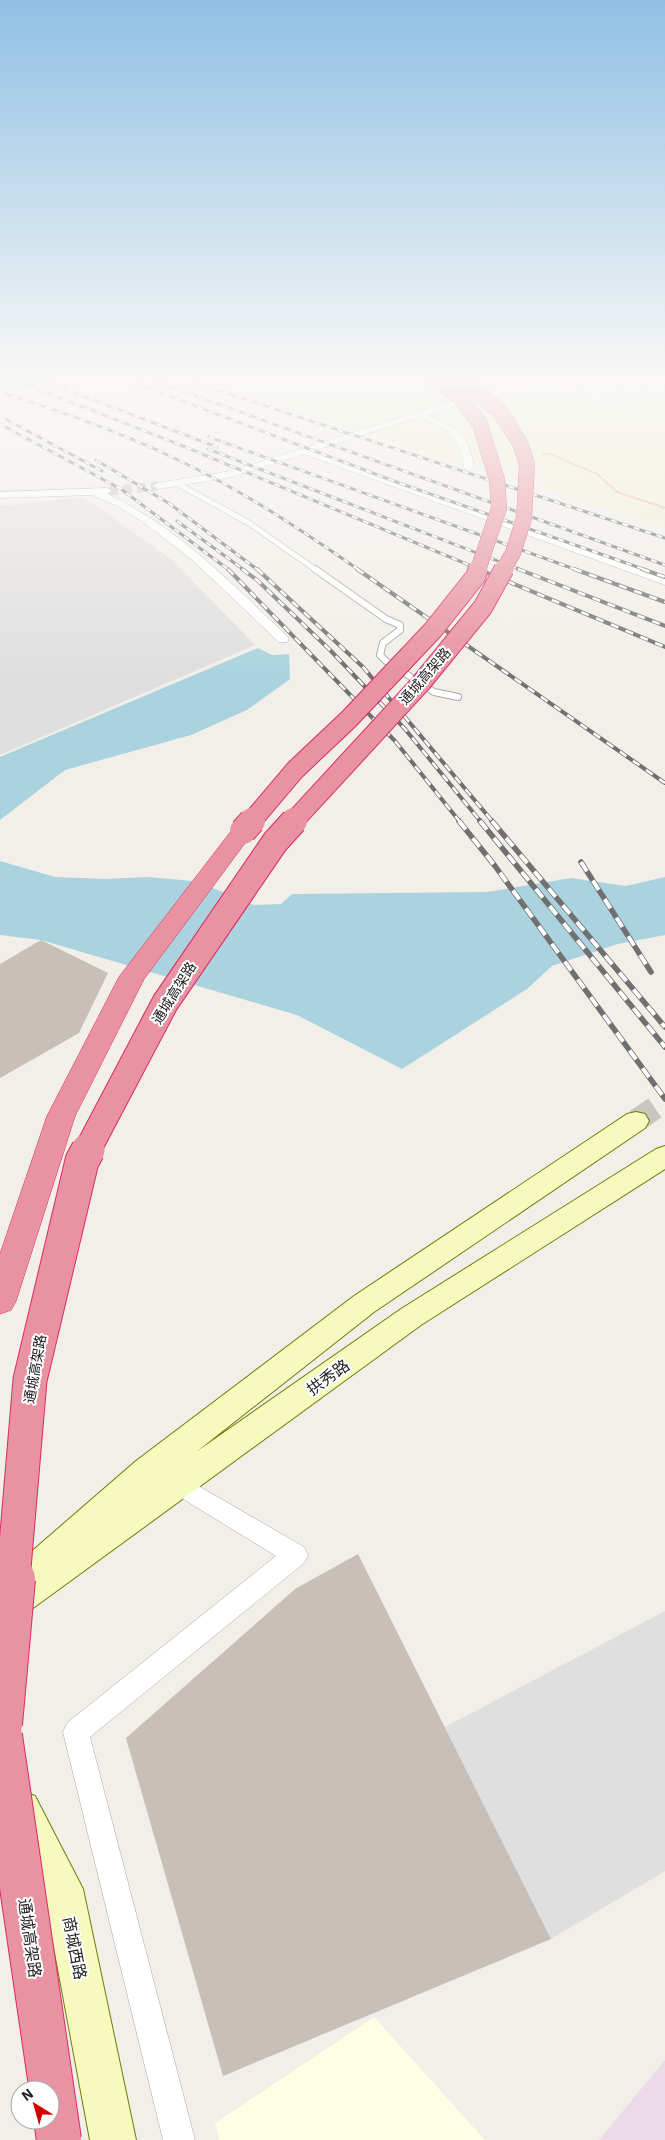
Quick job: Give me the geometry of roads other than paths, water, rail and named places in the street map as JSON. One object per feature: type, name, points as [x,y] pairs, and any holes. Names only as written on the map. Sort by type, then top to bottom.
[{"type":"highway","name":"通城高架路","points":[[0,1300],[61,1116],[132,977],[243,831],[290,776],[349,719],[433,630],[476,576],[499,508],[496,477]]},
{"type":"highway","name":"通城高架路","points":[[0,1724],[30,1380],[82,1161],[165,1003],[274,842],[421,683],[483,607],[513,554],[524,518],[526,477]]},
{"type":"highway","name":"通城高架路","points":[[0,1736],[59,2140]]},
{"type":"main road","points":[[0,1601],[148,1471],[364,1304],[636,1121]]},
{"type":"main road","name":"拱秀路","points":[[0,1611],[411,1317],[665,1156]]},
{"type":"main road","name":"商城西路","points":[[0,1770],[63,1889],[113,2140]]},
{"type":"street","points":[[158,486],[217,477]]},
{"type":"street","points":[[375,477],[665,582]]},
{"type":"street","points":[[0,495],[109,491]]},
{"type":"street","points":[[95,492],[113,499],[171,538],[282,639]]},
{"type":"street","points":[[178,1484],[296,1555],[76,1732],[180,2140]]},
{"type":"lane","points":[[178,484],[249,523],[386,619],[400,625],[400,630],[383,643],[380,655],[386,661],[434,692],[458,697]]},
{"type":"water","points":[[258,648],[272,655],[289,654],[290,679],[247,710],[191,735],[65,770],[0,820],[0,757]]},
{"type":"water","points":[[0,861],[55,877],[106,879],[147,877],[193,881],[254,905],[281,904],[292,894],[487,892],[571,878],[626,886],[665,877],[665,935],[618,944],[552,966],[527,989],[402,1069],[297,1015],[41,940],[0,935]]},
{"type":"tunnel","points":[[109,491],[158,486]]},
{"type":"tunnel","points":[[636,1121],[665,1101]]},
{"type":"railway","points":[[98,477],[121,489],[229,570]]},
{"type":"railway","points":[[124,477],[170,504],[258,570]]},
{"type":"railway","points":[[211,477],[269,510],[359,570]]},
{"type":"railway","points":[[257,477],[481,570]]},
{"type":"railway","points":[[280,477],[521,570]]},
{"type":"railway","points":[[319,477],[577,570]]},
{"type":"railway","points":[[383,477],[646,570]]},
{"type":"railway","points":[[420,477],[665,565]]},
{"type":"railway","points":[[480,477],[665,538]]},
{"type":"railway","points":[[177,521],[244,570]]},
{"type":"railway","points":[[242,569],[257,580],[330,650],[405,729],[481,822]]},
{"type":"railway","points":[[257,569],[363,667],[493,822]]},
{"type":"railway","points":[[357,569],[665,783]]},
{"type":"railway","points":[[478,569],[665,647]]},
{"type":"railway","points":[[518,569],[665,626]]},
{"type":"railway","points":[[574,569],[665,602]]},
{"type":"railway","points":[[642,569],[665,577]]},
{"type":"railway","points":[[229,570],[395,741],[460,822]]},
{"type":"railway","points":[[459,821],[495,866],[665,1099]]},
{"type":"railway","points":[[480,821],[665,1047]]},
{"type":"railway","points":[[492,821],[665,1027]]},
{"type":"railway","points":[[581,862],[651,972]]}]
